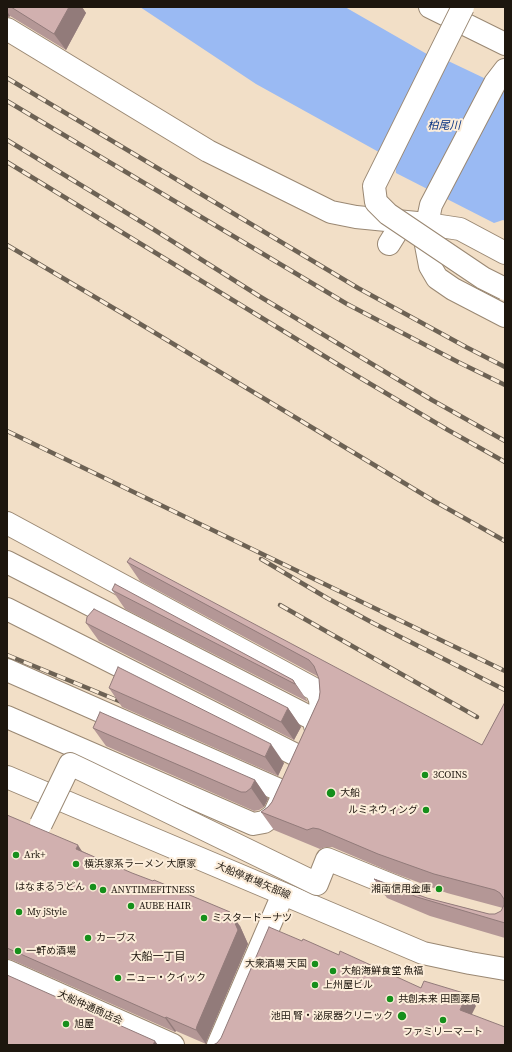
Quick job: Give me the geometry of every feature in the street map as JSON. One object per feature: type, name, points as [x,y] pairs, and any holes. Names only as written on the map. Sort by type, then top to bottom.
[{"type":"street","points":[[430,7],[505,44]]},
{"type":"street","points":[[463,7],[374,186],[376,202],[388,214],[482,278],[505,289]]},
{"type":"street","points":[[7,30],[208,151],[331,212],[356,217],[460,229],[505,253]]},
{"type":"street","points":[[500,76],[431,205],[427,224],[426,245],[430,266],[438,278],[452,289],[505,316]]},
{"type":"street","points":[[389,244],[402,224]]},
{"type":"street","points":[[7,523],[316,690],[320,699],[321,712],[274,815],[264,822],[253,824],[7,717]]},
{"type":"street","points":[[7,562],[317,721]]},
{"type":"street","points":[[7,609],[300,756]]},
{"type":"street","points":[[7,670],[284,792]]},
{"type":"street","points":[[41,824],[70,764],[317,884],[327,859],[386,884],[422,897]]},
{"type":"street","name":"大船停車場矢部線","points":[[7,777],[423,953],[505,969]]},
{"type":"street","points":[[218,1045],[283,894]]},
{"type":"street","name":"大船仲通商店会","points":[[7,971],[133,1037],[173,1045]]},
{"type":"water","name":"柏尾川","points":[[140,7],[345,7],[439,61],[444,59],[505,88],[505,221],[503,220],[494,223],[396,173],[395,161],[256,84]]},
{"type":"building","points":[[11,7],[69,7],[54,34]]},
{"type":"building","points":[[130,558],[482,745],[505,702],[505,923],[417,897],[374,879],[427,898],[489,914],[495,914],[501,911],[504,905],[504,899],[500,893],[495,890],[434,874],[378,854],[319,829],[313,828],[307,830],[261,812],[272,802],[319,699],[319,679],[314,666],[309,660],[127,562]]},
{"type":"building","points":[[115,584],[293,680],[295,684],[112,590]]},
{"type":"building","points":[[94,609],[288,708],[281,722],[86,623],[87,617]]},
{"type":"building","points":[[118,667],[271,744],[265,757],[109,688]]},
{"type":"building","points":[[100,712],[255,780],[251,788],[246,792],[241,792],[93,728]]},
{"type":"building","points":[[7,815],[78,845],[76,849],[230,912],[238,930],[196,1030],[166,1017],[165,1018],[7,948]]},
{"type":"building","points":[[269,927],[302,941],[303,939],[339,955],[340,951],[421,988],[424,981],[467,994],[460,1010],[505,1027],[505,1045],[213,1045],[221,1038]]},
{"type":"building","points":[[7,975],[155,1041],[153,1045],[7,1045]]},
{"type":"railway","points":[[7,78],[358,288],[505,367]]},
{"type":"railway","points":[[7,101],[347,304],[505,385]]},
{"type":"railway","points":[[7,140],[259,296],[432,400],[505,441]]},
{"type":"railway","points":[[7,162],[352,373],[505,462]]},
{"type":"railway","points":[[7,245],[434,501],[505,541]]},
{"type":"railway","points":[[7,431],[505,671]]},
{"type":"railway","points":[[261,559],[373,623],[505,690]]},
{"type":"railway","points":[[280,605],[477,717]]},
{"type":"railway","points":[[7,655],[124,703]]},
{"type":"place","name":"3COINS","points":[[425,775]]},
{"type":"place","name":"大船","points":[[331,793]]},
{"type":"place","name":"ルミネウィング","points":[[426,810]]},
{"type":"place","name":"Ark+","points":[[16,855]]},
{"type":"place","name":"横浜家系ラーメン 大原家","points":[[76,864]]},
{"type":"place","name":"はなまるうどん","points":[[93,887]]},
{"type":"place","name":"湘南信用金庫","points":[[439,889]]},
{"type":"place","name":"ANYTIMEFITNESS","points":[[103,890]]},
{"type":"place","name":"AUBE HAIR","points":[[131,906]]},
{"type":"place","name":"My jStyle","points":[[19,912]]},
{"type":"place","name":"ミスタードーナツ","points":[[204,918]]},
{"type":"place","name":"カーブス","points":[[88,938]]},
{"type":"place","name":"一軒め酒場","points":[[18,951]]},
{"type":"place","name":"大衆酒場 天国","points":[[315,964]]},
{"type":"place","name":"大船海鮮食堂 魚福","points":[[333,971]]},
{"type":"place","name":"ニュー・クイック","points":[[118,978]]},
{"type":"place","name":"上州屋ビル","points":[[315,985]]},
{"type":"place","name":"共創未来 田園薬局","points":[[390,999]]},
{"type":"place","name":"池田 腎・泌尿器クリニック","points":[[402,1016]]},
{"type":"place","name":"ファミリーマート","points":[[443,1020]]},
{"type":"place","name":"旭屋","points":[[66,1024]]},
{"type":"district","name":"大船一丁目","points":[[158,957]]}]
